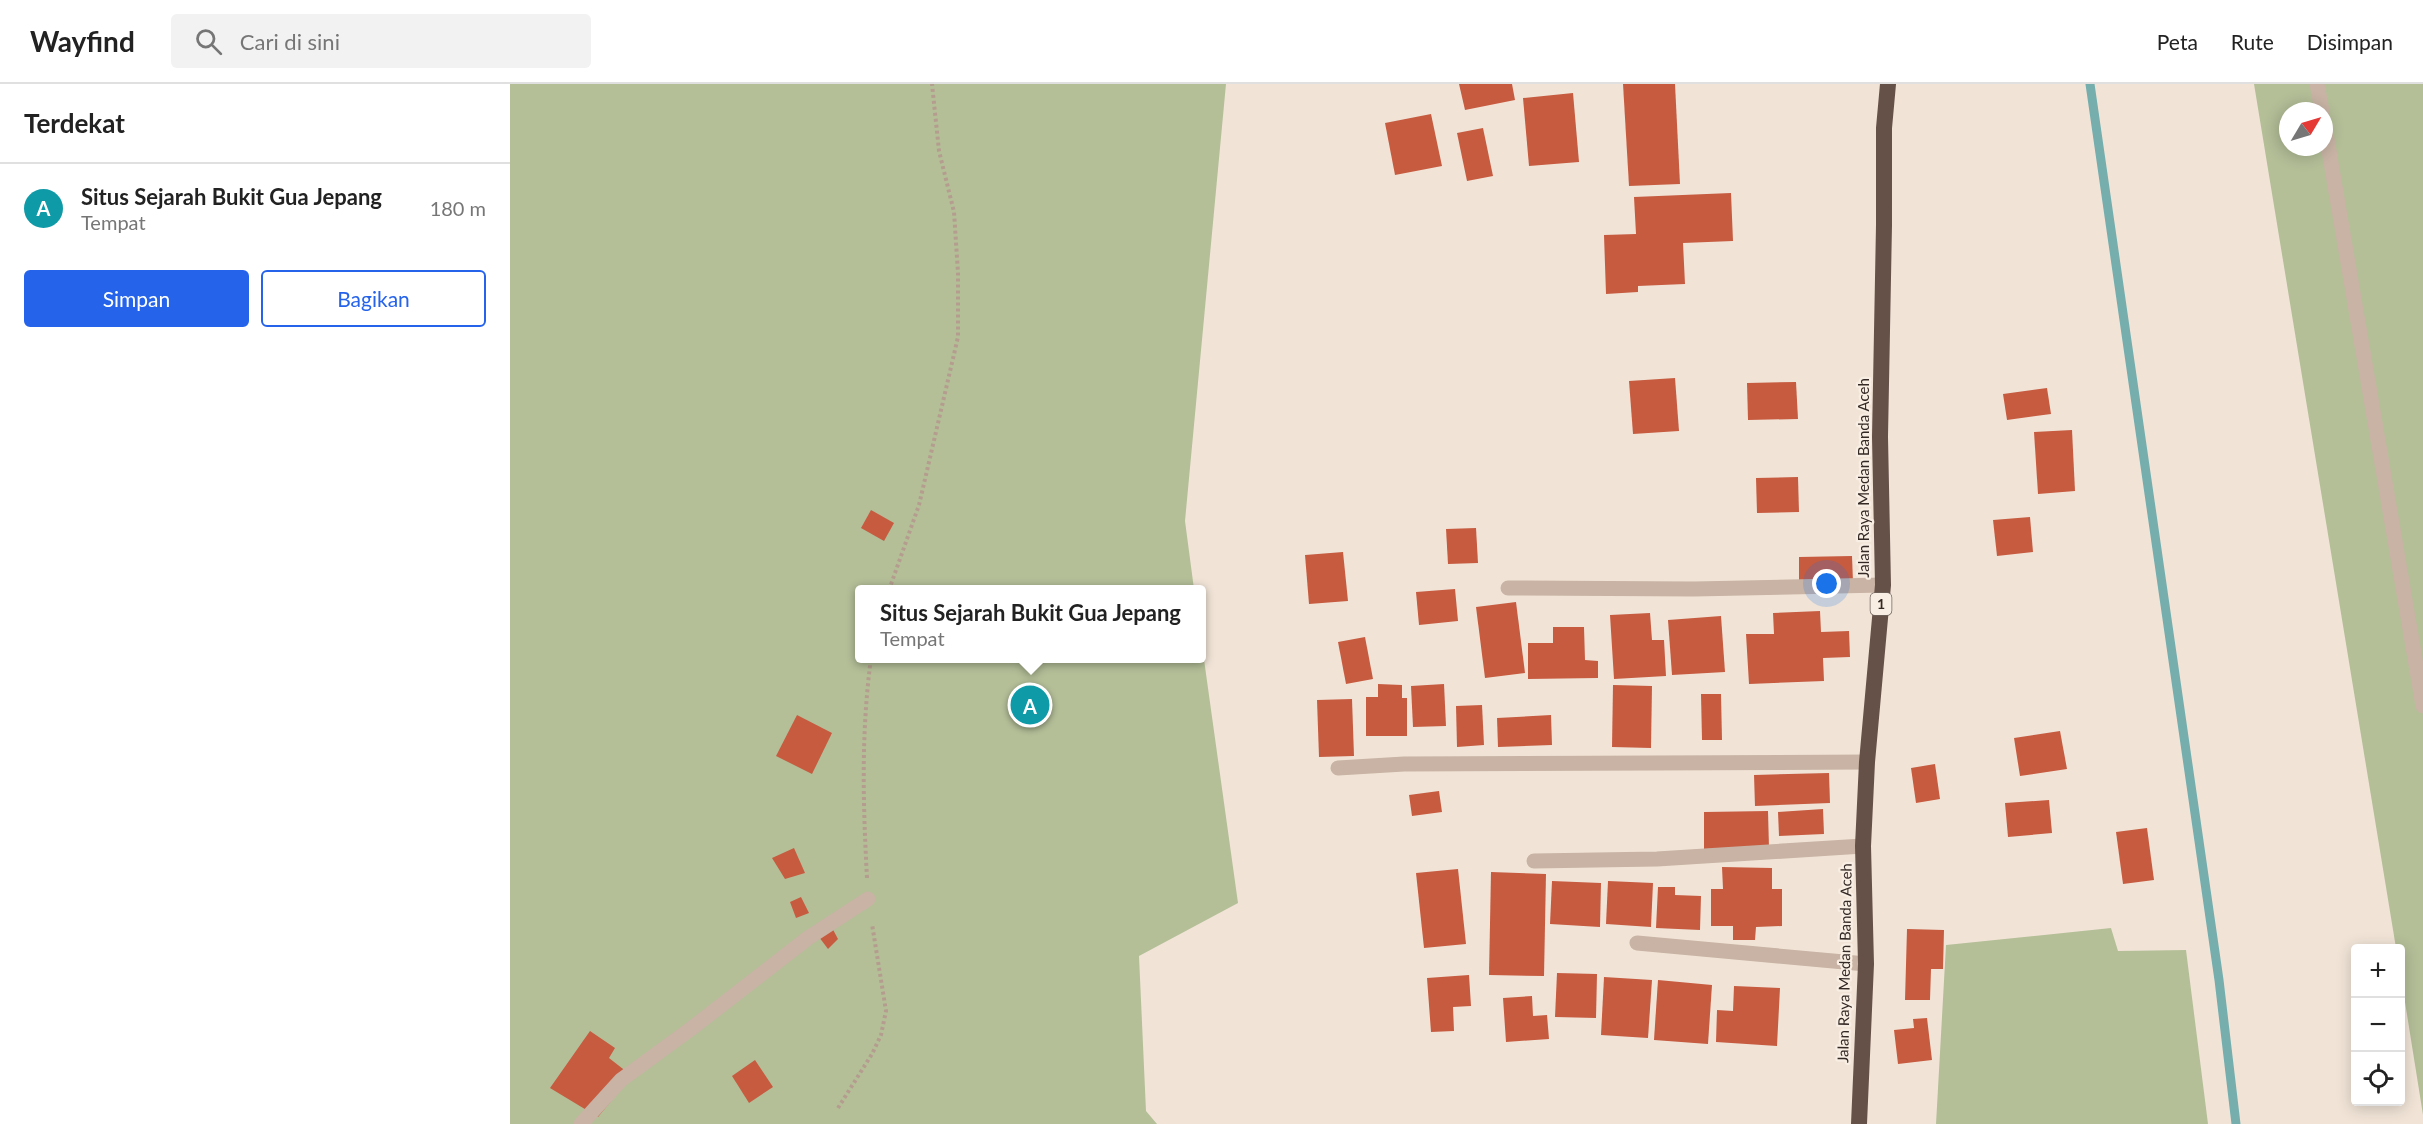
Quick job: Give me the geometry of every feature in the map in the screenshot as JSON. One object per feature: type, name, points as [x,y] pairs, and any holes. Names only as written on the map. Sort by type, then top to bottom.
[{"type":"highway","name":"Jalan Raya Medan Banda Aceh","points":[[1859,1124],[1866,964],[1863,846],[1883,585],[1880,437],[1884,128],[1888,84]]},
{"type":"street","points":[[2317,84],[2320,102]]},
{"type":"street","points":[[2330,156],[2423,706]]},
{"type":"street","points":[[1508,588],[1694,589],[1883,585]]},
{"type":"street","points":[[1338,768],[1404,764],[1868,762]]},
{"type":"street","points":[[1534,861],[1657,859],[1863,846]]},
{"type":"street","points":[[581,1124],[621,1080],[808,938],[868,898]]},
{"type":"street","points":[[1637,943],[1866,964]]},
{"type":"path","points":[[891,585],[920,504],[958,337],[958,273],[954,212],[939,151],[932,84]]},
{"type":"green space","points":[[510,84],[1226,84],[1185,521],[1193,585],[855,585],[855,663],[1204,663],[1238,903],[1139,956],[1146,1111],[1157,1124],[510,1124]]},
{"type":"green space","points":[[2254,84],[2423,84],[2423,1115],[2405,1002],[2405,944],[2395,944]]},
{"type":"green space","points":[[2111,928],[2118,951],[2186,950],[2208,1124],[1936,1124],[1946,945]]},
{"type":"building","points":[[1459,84],[1512,84],[1515,100],[1465,110]]},
{"type":"building","points":[[1623,84],[1675,84],[1680,184],[1629,186]]},
{"type":"building","points":[[1573,93],[1579,162],[1529,166],[1523,98]]},
{"type":"building","points":[[1431,114],[1442,166],[1395,175],[1385,123]]},
{"type":"building","points":[[1483,128],[1493,176],[1467,181],[1457,133]]},
{"type":"building","points":[[1731,193],[1733,241],[1683,243],[1685,284],[1638,286],[1638,292],[1606,294],[1604,235],[1636,234],[1634,197]]},
{"type":"building","points":[[1675,378],[1679,431],[1633,434],[1629,381]]},
{"type":"building","points":[[1796,382],[1798,419],[1748,420],[1747,383]]},
{"type":"building","points":[[2047,388],[2051,414],[2007,420],[2003,394]]},
{"type":"building","points":[[2072,430],[2075,491],[2038,494],[2034,432]]},
{"type":"building","points":[[1798,477],[1799,512],[1757,513],[1756,478]]},
{"type":"building","points":[[871,510],[894,523],[884,541],[861,528]]},
{"type":"building","points":[[2030,517],[2033,552],[1997,556],[1993,520]]},
{"type":"building","points":[[1476,528],[1478,563],[1448,564],[1446,529]]},
{"type":"building","points":[[1343,552],[1348,601],[1309,604],[1305,555]]},
{"type":"building","points":[[1852,556],[1853,582],[1799,582],[1799,557]]},
{"type":"building","points":[[1455,589],[1458,621],[1419,625],[1416,592]]},
{"type":"building","points":[[1516,602],[1525,673],[1485,678],[1476,607]]},
{"type":"building","points":[[1820,611],[1821,632],[1849,631],[1850,657],[1823,658],[1824,681],[1749,684],[1746,634],[1774,634],[1773,613]]},
{"type":"building","points":[[1650,613],[1652,640],[1664,640],[1666,676],[1614,679],[1610,615]]},
{"type":"building","points":[[1721,616],[1725,672],[1672,675],[1668,620]]},
{"type":"building","points":[[1553,627],[1584,627],[1585,660],[1598,661],[1598,678],[1528,679],[1528,643],[1553,643]]},
{"type":"building","points":[[1365,637],[1373,679],[1346,684],[1338,642]]},
{"type":"building","points":[[1378,684],[1402,685],[1402,698],[1407,698],[1407,736],[1366,736],[1366,697],[1378,697]]},
{"type":"building","points":[[1444,684],[1446,726],[1413,727],[1411,686]]},
{"type":"building","points":[[1613,685],[1652,686],[1651,748],[1612,747]]},
{"type":"building","points":[[1701,694],[1721,694],[1722,740],[1702,740]]},
{"type":"building","points":[[1352,699],[1354,756],[1319,757],[1317,700]]},
{"type":"building","points":[[1482,705],[1484,745],[1457,747],[1456,706]]},
{"type":"building","points":[[797,715],[832,733],[812,774],[776,756]]},
{"type":"building","points":[[1551,715],[1552,745],[1498,747],[1497,718]]},
{"type":"building","points":[[2060,731],[2067,769],[2020,776],[2014,738]]},
{"type":"building","points":[[1935,764],[1940,799],[1916,803],[1911,768]]},
{"type":"building","points":[[1829,773],[1830,803],[1755,806],[1754,775]]},
{"type":"building","points":[[1439,791],[1442,812],[1412,816],[1409,795]]},
{"type":"building","points":[[2049,800],[2052,833],[2008,837],[2005,803]]},
{"type":"building","points":[[1823,809],[1824,834],[1779,836],[1778,812]]},
{"type":"building","points":[[1768,811],[1769,848],[1704,849],[1704,812]]},
{"type":"building","points":[[2147,828],[2154,880],[2123,884],[2116,832]]},
{"type":"building","points":[[794,848],[805,873],[785,879],[772,858]]},
{"type":"building","points":[[1722,867],[1772,868],[1772,889],[1782,889],[1782,926],[1756,927],[1755,940],[1733,940],[1733,926],[1711,926],[1711,889],[1723,889]]},
{"type":"building","points":[[1458,869],[1466,944],[1424,948],[1416,873]]},
{"type":"building","points":[[1491,872],[1546,874],[1544,976],[1489,975]]},
{"type":"building","points":[[1552,881],[1601,883],[1600,927],[1550,924]]},
{"type":"building","points":[[1608,881],[1653,883],[1651,927],[1606,924]]},
{"type":"building","points":[[1658,887],[1675,887],[1675,895],[1701,896],[1700,930],[1656,928]]},
{"type":"building","points":[[801,897],[809,913],[796,918],[790,902]]},
{"type":"building","points":[[830,924],[838,939],[828,949],[816,933]]},
{"type":"building","points":[[1907,929],[1944,930],[1943,969],[1931,969],[1930,1000],[1905,1000]]},
{"type":"building","points":[[1557,973],[1597,974],[1596,1018],[1555,1017]]},
{"type":"building","points":[[1469,975],[1471,1006],[1453,1007],[1454,1031],[1431,1032],[1427,978]]},
{"type":"building","points":[[1604,977],[1652,980],[1648,1038],[1601,1035]]},
{"type":"building","points":[[1658,980],[1712,985],[1708,1044],[1654,1040]]},
{"type":"building","points":[[1734,986],[1780,988],[1777,1046],[1716,1042],[1717,1010],[1733,1011]]},
{"type":"building","points":[[1532,996],[1533,1016],[1547,1015],[1549,1039],[1506,1042],[1503,998]]},
{"type":"building","points":[[1927,1018],[1932,1060],[1898,1064],[1894,1030],[1914,1028],[1913,1019]]},
{"type":"building","points":[[590,1031],[615,1048],[609,1058],[632,1076],[598,1117],[550,1088]]},
{"type":"building","points":[[755,1060],[773,1087],[749,1103],[732,1076]]},
{"type":"waterway","points":[[2090,84],[2219,980],[2236,1124]]},
{"type":"place","name":"Situs Sejarah Bukit Gua Jepang","points":[[1030,705]]}]
